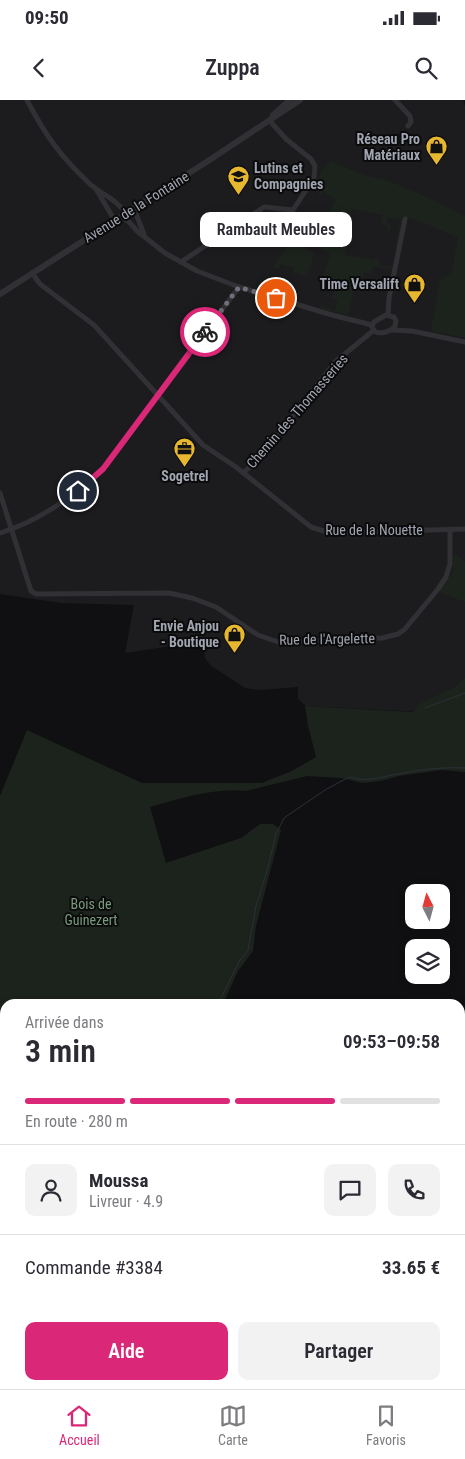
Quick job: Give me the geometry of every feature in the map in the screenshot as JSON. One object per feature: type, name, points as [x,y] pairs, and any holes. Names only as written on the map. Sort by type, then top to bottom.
[{"type":"street","points":[[27,100],[37,120],[57,150],[96,188],[120,217],[129,222],[137,231],[165,253],[181,262],[198,271],[239,287],[373,328],[380,333],[391,330],[412,331],[465,342]]},
{"type":"street","name":"Avenue de la Fontaine","points":[[0,294],[234,144],[270,119],[290,100]]},
{"type":"street","name":"Avenue de la Fontaine","points":[[270,119],[281,114],[300,100]]},
{"type":"street","points":[[395,100],[411,118],[408,126]]},
{"type":"street","points":[[181,262],[262,208],[268,206],[293,210],[314,178],[316,172],[314,164],[279,133],[270,119]]},
{"type":"street","points":[[96,188],[113,199],[120,217]]},
{"type":"street","points":[[134,209],[144,235]]},
{"type":"street","points":[[388,314],[389,298],[405,219]]},
{"type":"street","name":"Rue de la Nouette","points":[[32,273],[40,284],[77,310],[94,325],[203,445],[243,472],[311,527],[330,533],[465,529]]},
{"type":"street","points":[[0,533],[10,530],[63,503],[83,488],[103,469],[239,287]]},
{"type":"street","points":[[388,314],[394,317],[401,326],[412,331]]},
{"type":"street","points":[[373,328],[375,320],[388,314]]},
{"type":"street","points":[[391,330],[395,326],[396,321]]},
{"type":"street","name":"Chemin des Thomasseries","points":[[243,472],[261,457],[334,362],[373,328]]},
{"type":"street","name":"Rue de l'Argelette","points":[[0,493],[10,530],[31,592],[36,594],[155,592],[181,595],[216,607],[268,639],[290,642],[382,638],[398,634],[411,622],[446,577],[450,564],[450,530]]},
{"type":"shaded area","points":[[0,100],[463,100],[465,106],[465,742],[421,712],[306,706],[298,699],[298,687],[260,690],[245,688],[210,665],[205,658],[201,644],[191,643],[125,653],[134,605],[61,603],[0,594]]},
{"type":"green space","points":[[331,161],[363,175],[389,181],[465,216],[465,338],[431,331],[440,280],[452,272],[458,238],[430,225],[402,216],[395,248],[400,219],[388,218],[387,224],[391,225],[389,232],[387,231],[388,226],[381,224],[383,215],[352,209],[350,220],[347,220],[346,224],[351,226],[345,255],[374,260],[378,258],[379,265],[391,267],[391,269],[373,266],[371,274],[364,273],[361,288],[354,287],[347,315],[320,308],[320,306],[335,310],[338,300],[325,295],[333,296],[337,282],[323,277],[330,254],[316,246],[326,229],[323,227],[331,215],[328,213],[336,200],[323,192],[319,198],[322,190],[314,185],[325,166]]},
{"type":"green space","points":[[291,240],[314,254],[307,276],[293,272],[294,268],[280,264],[278,269],[273,267]]},
{"type":"green space","points":[[454,553],[465,562],[465,602],[439,592],[452,573]]},
{"type":"green space","name":"Bois de Guinezert","points":[[465,678],[465,772],[442,770],[362,783],[342,778],[307,776],[246,791],[210,792],[150,807],[166,863],[241,838],[260,824],[273,824],[281,830],[256,926],[253,951],[238,971],[225,999],[0,999],[0,796],[27,730],[142,783],[262,783],[292,771],[316,757],[305,706],[413,712],[421,703],[455,687]]},
{"type":"waterway","points":[[425,708],[465,693]]},
{"type":"waterway","points":[[220,999],[240,960],[248,950],[256,906],[276,834],[284,818],[325,790],[349,777],[370,779],[426,769],[465,768]]},
{"type":"way so far","points":[[205,332],[239,287],[276,298]]},
{"type":"place","name":"Réseau Pro Matériaux","points":[[436,166]]},
{"type":"place","name":"Lutins et Compagnies","points":[[238,195]]},
{"type":"place","name":"Rambault Meubles","points":[[276,298]]},
{"type":"place","name":"Time Versalift","points":[[415,303]]},
{"type":"place","name":"Sogetrel","points":[[185,467]]},
{"type":"place","name":"Envie Anjou - Boutique","points":[[235,653]]},
{"type":"route","points":[[78,491],[103,469],[205,332]]}]
